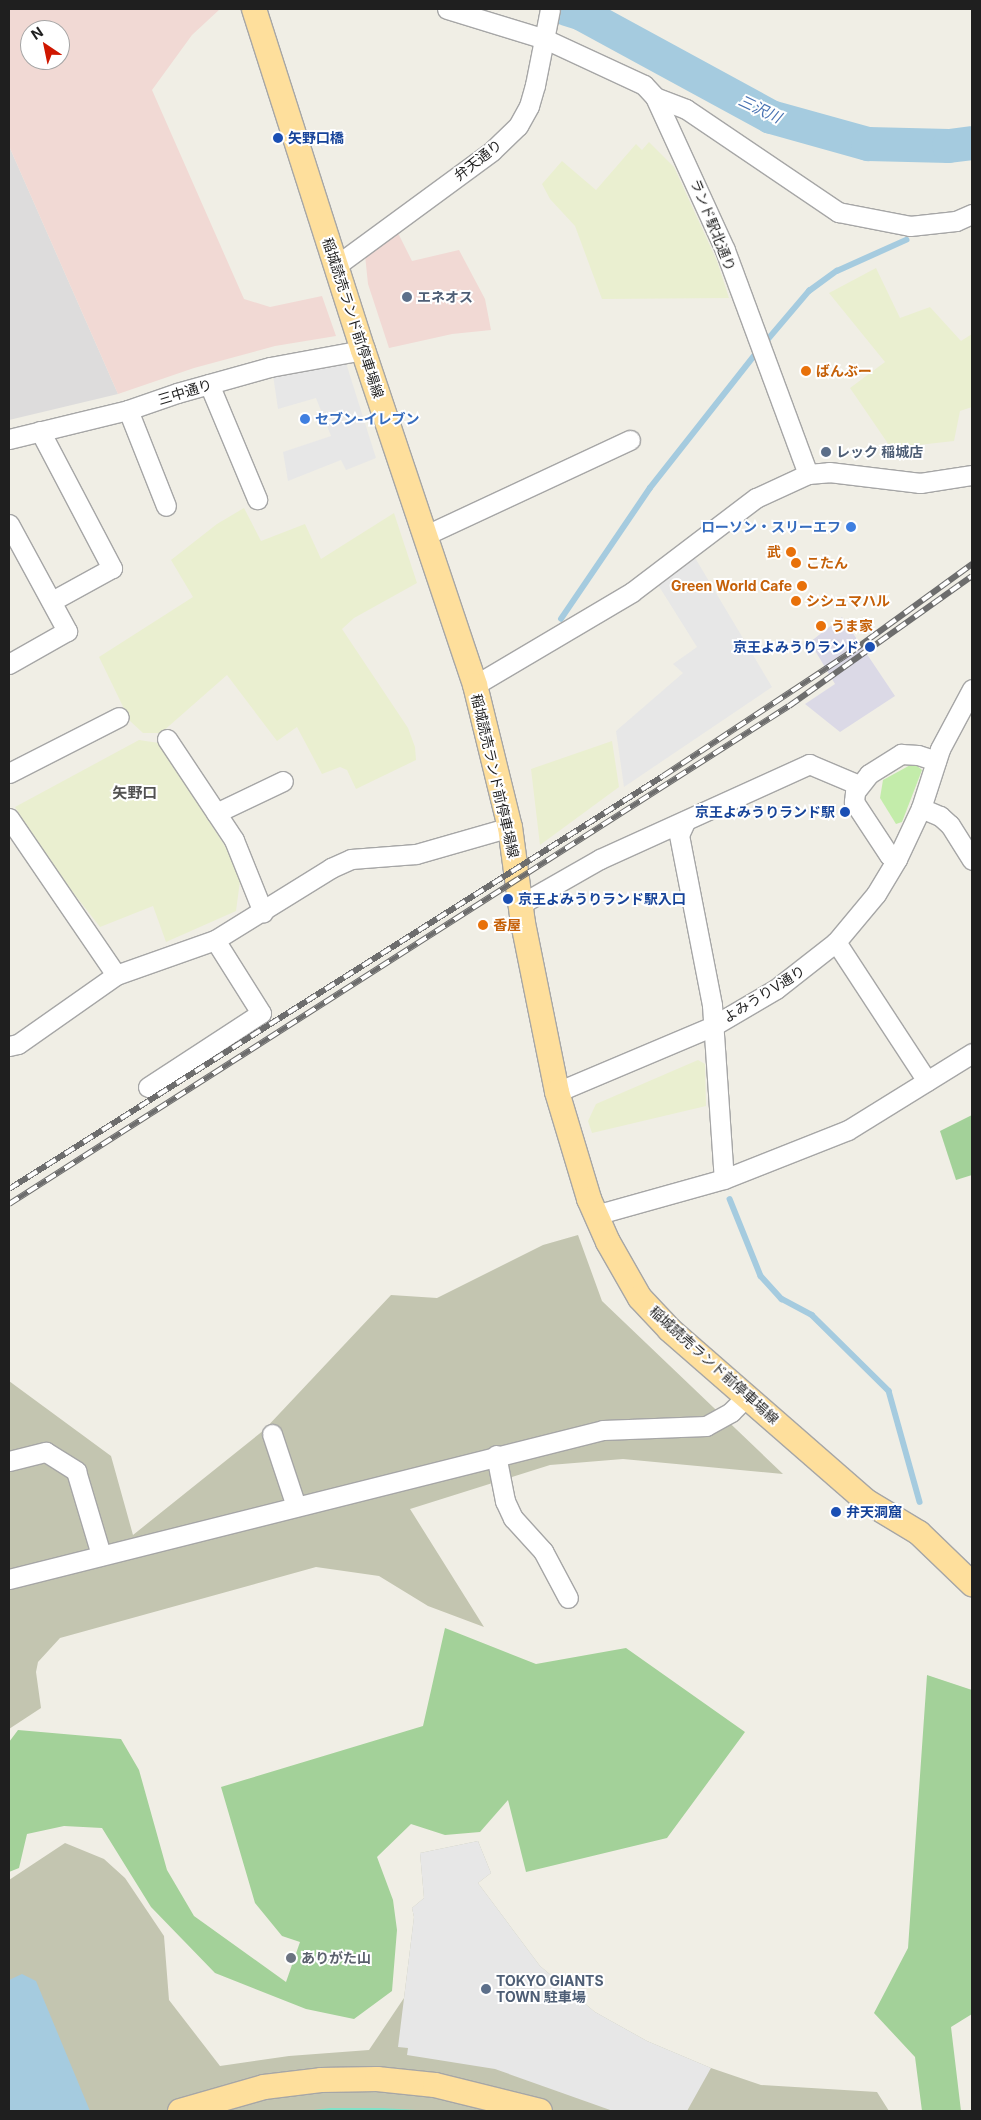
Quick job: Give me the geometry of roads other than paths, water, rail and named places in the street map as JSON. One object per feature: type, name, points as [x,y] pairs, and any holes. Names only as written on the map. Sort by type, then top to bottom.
[{"type":"main road","name":"稲城読売ランド前停車場線","points":[[254,9],[363,350],[475,684],[510,827],[521,904],[557,1092],[596,1215],[617,1260],[640,1298],[670,1330],[866,1501],[919,1533],[972,1584]]},
{"type":"main road","points":[[180,2111],[264,2087],[321,2080],[377,2079],[435,2085],[540,2111]]},
{"type":"street","name":"ランド駅北通り","points":[[447,9],[545,39],[644,85],[656,97],[725,250],[808,474]]},
{"type":"street","name":"弁天通り","points":[[337,265],[492,151],[518,126],[529,106],[550,9]]},
{"type":"street","points":[[656,97],[686,109],[838,212],[910,226],[956,222],[972,214]]},
{"type":"street","name":"三中通り","points":[[9,439],[128,410],[270,367],[363,350]]},
{"type":"street","points":[[209,384],[257,500]]},
{"type":"street","points":[[128,410],[166,506]]},
{"type":"street","points":[[40,431],[112,568],[52,601]]},
{"type":"street","points":[[426,535],[630,440]]},
{"type":"street","points":[[475,684],[632,592],[756,498],[808,474],[829,472],[920,483],[972,475]]},
{"type":"street","points":[[9,524],[67,631],[9,663]]},
{"type":"street","name":"よみうりV通り","points":[[557,1092],[713,1026],[776,989],[836,942],[876,894],[898,859],[921,808],[948,732],[972,689]]},
{"type":"street","points":[[9,773],[119,717]]},
{"type":"street","points":[[167,739],[234,840],[263,912]]},
{"type":"street","points":[[898,859],[889,855],[854,802],[859,785],[901,754],[918,755],[936,762]]},
{"type":"street","points":[[521,904],[600,859],[809,764],[859,785]]},
{"type":"street","points":[[216,813],[284,781]]},
{"type":"street","points":[[921,808],[940,816],[950,825],[972,860]]},
{"type":"street","points":[[9,818],[116,975]]},
{"type":"street","points":[[685,822],[679,835],[709,987],[724,1178]]},
{"type":"street","points":[[9,1046],[18,1044],[116,975],[132,972],[215,940],[263,912],[331,868],[351,859],[416,854],[510,827]]},
{"type":"street","points":[[148,1087],[261,1013],[215,940]]},
{"type":"street","points":[[836,942],[928,1081]]},
{"type":"street","points":[[596,1215],[724,1178],[848,1130],[972,1053]]},
{"type":"street","points":[[9,1578],[496,1455],[603,1430],[706,1426],[731,1412],[747,1396]]},
{"type":"street","points":[[272,1434],[296,1506]]},
{"type":"street","points":[[9,1461],[46,1452],[76,1471],[101,1555]]},
{"type":"street","points":[[496,1455],[505,1501],[513,1518],[543,1551],[568,1598]]},
{"type":"water","points":[[22,1974],[36,1981],[90,2111],[9,2111],[9,1980]]},
{"type":"waterway","name":"三沢川","points":[[567,9],[582,14],[771,117],[868,144],[949,146],[972,143]]},
{"type":"waterway","points":[[764,344],[809,291],[837,271],[906,240]]},
{"type":"waterway","points":[[561,619],[650,488],[758,351]]},
{"type":"waterway","points":[[730,1199],[761,1276],[782,1299],[812,1315],[889,1391],[920,1502]]},
{"type":"railway","points":[[9,1189],[663,776],[851,652],[972,564]]},
{"type":"railway","points":[[9,1204],[789,706],[972,576]]},
{"type":"place","name":"矢野口橋","points":[[278,138]]},
{"type":"place","name":"エネオス","points":[[407,297]]},
{"type":"place","name":"ばんぶー","points":[[806,371]]},
{"type":"place","name":"セブン-イレブン","points":[[305,419]]},
{"type":"place","name":"レック 稲城店","points":[[826,452]]},
{"type":"place","name":"ローソン・スリーエフ","points":[[851,527]]},
{"type":"place","name":"武","points":[[791,552]]},
{"type":"place","name":"こたん","points":[[796,563]]},
{"type":"place","name":"Green World Cafe","points":[[802,586]]},
{"type":"place","name":"シシュマハル","points":[[796,601]]},
{"type":"place","name":"うま家","points":[[821,626]]},
{"type":"place","name":"京王よみうりランド","points":[[870,647]]},
{"type":"place","name":"京王よみうりランド駅","points":[[845,812]]},
{"type":"place","name":"京王よみうりランド駅入口","points":[[508,899]]},
{"type":"place","name":"香屋","points":[[483,925]]},
{"type":"place","name":"弁天洞窟","points":[[836,1512]]},
{"type":"place","name":"ありがた山","points":[[291,1958]]},
{"type":"place","name":"TOKYO GIANTS TOWN 駐車場","points":[[486,1989]]},
{"type":"district","name":"矢野口","points":[[135,793]]}]
